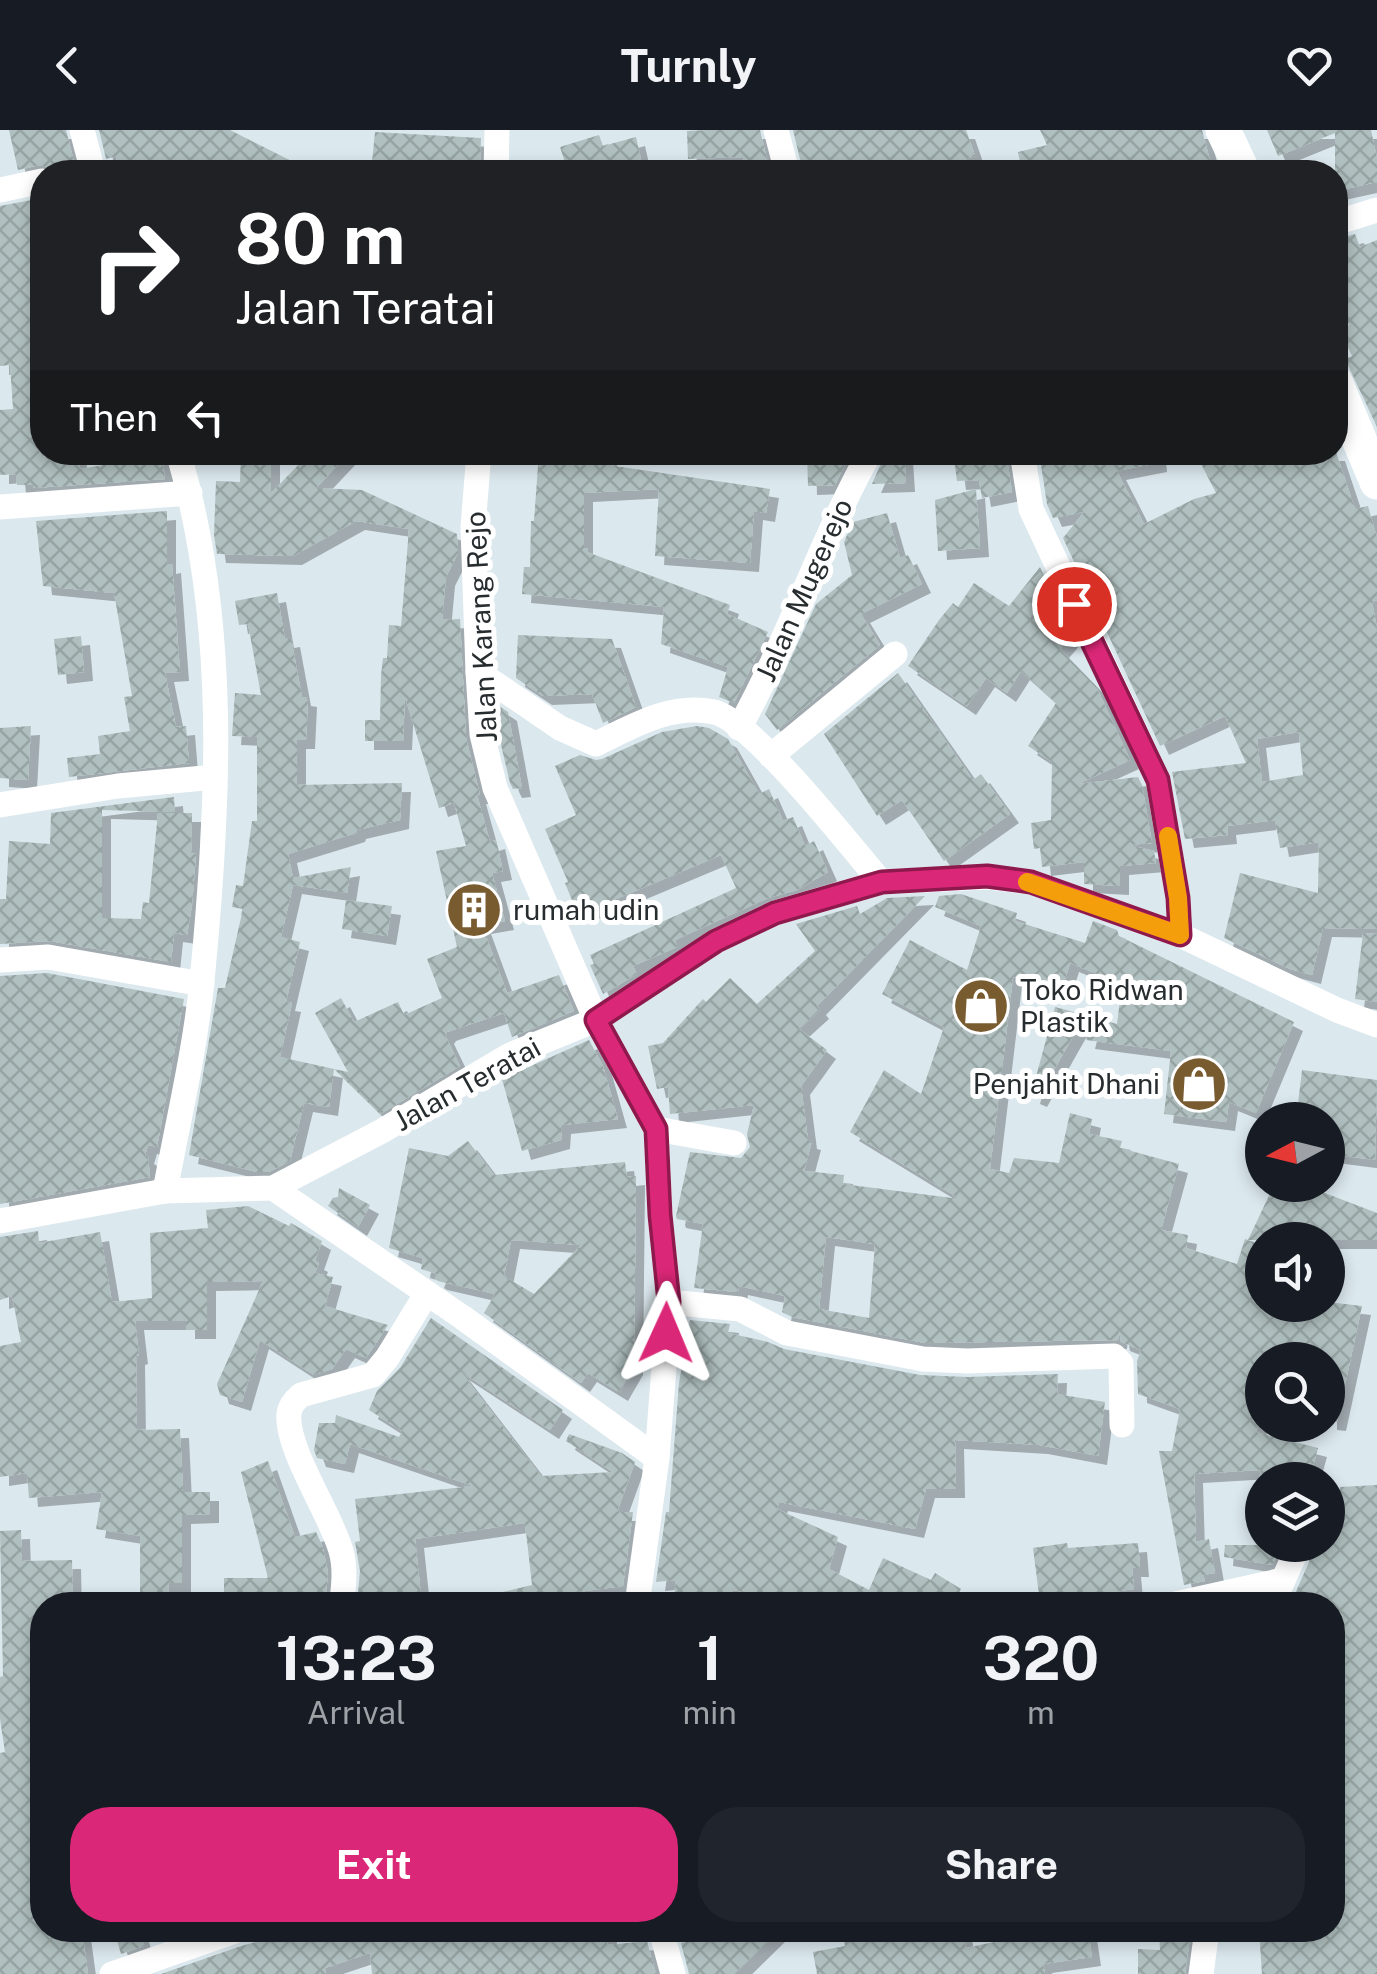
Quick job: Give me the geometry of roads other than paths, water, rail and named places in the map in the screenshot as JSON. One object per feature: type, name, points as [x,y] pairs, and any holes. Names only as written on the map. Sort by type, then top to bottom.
[{"type":"street","points":[[82,130],[87,160]]},
{"type":"street","points":[[497,160],[498,130]]},
{"type":"street","points":[[776,130],[784,160]]},
{"type":"street","points":[[1224,130],[1238,160]]},
{"type":"street","points":[[0,190],[30,183]]},
{"type":"street","points":[[1348,220],[1377,210]]},
{"type":"street","points":[[1348,402],[1368,433],[1377,482]]},
{"type":"street","points":[[165,1190],[202,984],[217,700],[201,558],[182,465]]},
{"type":"street","name":"Jalan Karang Rejo","points":[[478,465],[472,528],[478,672],[482,734],[494,788],[596,1020],[656,1129]]},
{"type":"street","name":"Jalan Mugerejo","points":[[739,728],[763,685],[837,511],[863,465]]},
{"type":"street","points":[[1024,465],[1031,510],[1158,780],[1178,898],[1180,935]]},
{"type":"street","points":[[0,507],[190,494]]},
{"type":"street","points":[[771,756],[894,654]]},
{"type":"street","points":[[478,672],[560,728],[596,744],[666,712],[716,712],[755,738],[882,882]]},
{"type":"street","points":[[0,805],[118,786],[215,777]]},
{"type":"street","name":"Jalan Teratai","points":[[0,1221],[165,1190],[273,1188],[382,1131],[510,1056],[596,1020],[716,941],[775,913],[882,882],[987,876],[1031,882],[1180,935],[1377,1026]]},
{"type":"street","points":[[0,960],[48,957],[202,984]]},
{"type":"street","points":[[638,1592],[657,1458],[669,1302],[656,1129],[734,1143]]},
{"type":"street","points":[[273,1188],[657,1458]]},
{"type":"street","points":[[344,1592],[342,1552],[294,1443],[288,1414],[301,1394],[373,1375],[427,1293]]},
{"type":"street","points":[[669,1302],[740,1309],[787,1333],[923,1359],[1114,1356],[1121,1362],[1122,1425]]},
{"type":"street","points":[[1278,1592],[1291,1562]]},
{"type":"street","points":[[1229,1592],[1283,1580]]},
{"type":"street","points":[[112,1974],[204,1942]]},
{"type":"street","points":[[660,1942],[673,1974]]},
{"type":"street","points":[[1201,1974],[1205,1942]]},
{"type":"place","name":"rumah udin","points":[[474,910]]},
{"type":"place","name":"Toko Ridwan Plastik","points":[[981,1006]]},
{"type":"place","name":"Penjahit Dhani","points":[[1199,1084]]}]
